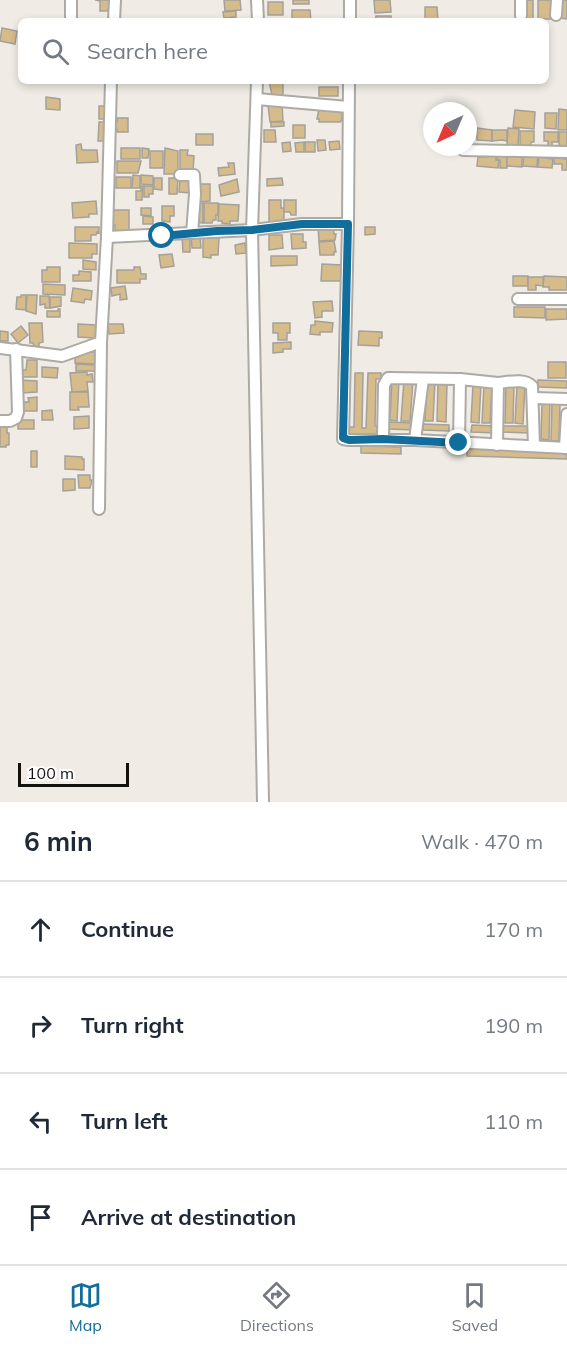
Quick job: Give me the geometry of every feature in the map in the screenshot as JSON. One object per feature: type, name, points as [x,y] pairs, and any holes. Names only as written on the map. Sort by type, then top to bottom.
[{"type":"street","points":[[70,0],[71,18]]},
{"type":"street","points":[[114,18],[115,0]]},
{"type":"street","points":[[257,0],[258,18]]},
{"type":"street","points":[[350,0],[350,18]]},
{"type":"street","points":[[521,0],[521,16]]},
{"type":"street","points":[[556,15],[557,0]]},
{"type":"street","points":[[99,510],[101,342],[107,237],[111,84]]},
{"type":"street","points":[[257,84],[252,230],[263,802]]},
{"type":"street","points":[[349,84],[346,369],[342,436],[349,440],[415,440],[566,448],[567,414]]},
{"type":"street","points":[[257,99],[348,106]]},
{"type":"street","points":[[477,150],[567,152]]},
{"type":"street","points":[[180,175],[194,175],[192,233]]},
{"type":"street","points":[[107,237],[252,230],[302,224],[348,224]]},
{"type":"street","points":[[518,299],[567,299]]},
{"type":"street","points":[[0,348],[62,356],[101,342]]},
{"type":"street","points":[[0,422],[16,418],[18,412],[16,349]]},
{"type":"street","points":[[383,439],[386,379],[528,382],[532,386],[534,398],[534,446]]},
{"type":"street","points":[[415,440],[423,379]]},
{"type":"street","points":[[459,443],[460,379]]},
{"type":"street","points":[[497,445],[498,383]]},
{"type":"street","points":[[534,398],[567,399]]},
{"type":"building","points":[[95,0],[111,0],[111,8],[108,11],[100,11],[100,1]]},
{"type":"building","points":[[224,0],[240,0],[241,10],[225,11]]},
{"type":"building","points":[[293,0],[309,0],[309,4],[293,4]]},
{"type":"building","points":[[374,0],[390,0],[391,12],[375,13]]},
{"type":"building","points":[[519,0],[533,0],[533,18],[519,18]]},
{"type":"building","points":[[538,0],[553,0],[553,19],[538,18]]},
{"type":"building","points":[[561,0],[567,0],[567,19],[561,18]]},
{"type":"building","points":[[268,2],[283,2],[283,15],[268,15]]},
{"type":"building","points":[[425,7],[437,7],[438,18],[425,18]]},
{"type":"building","points":[[292,10],[310,10],[311,18],[292,18]]},
{"type":"building","points":[[236,11],[236,17],[224,18],[223,12]]},
{"type":"building","points":[[376,16],[391,16],[391,18],[376,18]]},
{"type":"building","points":[[2,28],[17,31],[15,44],[0,41]]},
{"type":"building","points":[[270,84],[283,84],[283,96],[272,95]]},
{"type":"building","points":[[319,87],[338,87],[338,96],[319,96]]},
{"type":"building","points":[[46,97],[60,99],[60,110],[46,109]]},
{"type":"building","points":[[282,104],[283,121],[270,122],[268,105]]},
{"type":"building","points":[[99,106],[106,106],[105,119],[99,119]]},
{"type":"building","points":[[319,109],[342,109],[342,120],[340,122],[319,122],[317,119]]},
{"type":"building","points":[[559,109],[567,110],[567,130],[558,130]]},
{"type":"building","points":[[515,110],[535,112],[534,129],[513,127]]},
{"type":"building","points":[[545,113],[557,113],[556,129],[545,128]]},
{"type":"building","points":[[117,118],[128,118],[128,132],[117,132],[117,129],[113,128],[113,122],[117,122]]},
{"type":"building","points":[[99,122],[104,122],[104,141],[98,141]]},
{"type":"building","points":[[271,122],[284,122],[284,126],[271,127]]},
{"type":"building","points":[[293,125],[305,125],[305,138],[293,138]]},
{"type":"building","points":[[477,128],[492,130],[492,141],[477,140]]},
{"type":"building","points":[[508,128],[519,129],[518,146],[507,146]]},
{"type":"building","points":[[264,130],[275,130],[276,142],[264,142]]},
{"type":"building","points":[[492,130],[507,130],[507,141],[492,141]]},
{"type":"building","points":[[520,131],[534,131],[534,142],[531,142],[531,146],[520,146]]},
{"type":"building","points":[[544,132],[558,132],[558,142],[552,142],[552,146],[548,146],[548,141],[544,141]]},
{"type":"building","points":[[559,132],[567,132],[567,147],[559,146]]},
{"type":"building","points":[[196,134],[213,134],[213,145],[196,145]]},
{"type":"building","points":[[317,140],[325,140],[326,150],[318,151]]},
{"type":"building","points":[[339,141],[340,149],[330,150],[329,142]]},
{"type":"building","points":[[290,142],[291,151],[283,152],[282,143]]},
{"type":"building","points":[[304,142],[304,152],[296,152],[295,143]]},
{"type":"building","points":[[305,142],[315,142],[315,152],[305,152]]},
{"type":"building","points":[[81,144],[82,150],[97,150],[98,162],[77,163],[76,145]]},
{"type":"building","points":[[121,148],[140,148],[140,159],[121,159]]},
{"type":"building","points":[[142,148],[149,149],[148,158],[142,158]]},
{"type":"building","points":[[165,148],[178,151],[178,174],[164,174]]},
{"type":"building","points":[[180,150],[188,150],[187,155],[194,156],[193,172],[180,172]]},
{"type":"building","points":[[150,151],[163,151],[163,168],[150,168]]},
{"type":"building","points":[[524,152],[538,153],[537,167],[523,166]]},
{"type":"building","points":[[496,155],[496,160],[499,160],[498,168],[477,166],[478,157]]},
{"type":"building","points":[[497,156],[507,156],[507,168],[500,168],[500,160],[497,160]]},
{"type":"building","points":[[507,157],[522,157],[522,167],[507,166]]},
{"type":"building","points":[[539,157],[553,159],[552,168],[538,167]]},
{"type":"building","points":[[554,158],[567,159],[567,170],[562,170],[562,164],[554,164]]},
{"type":"building","points":[[117,161],[141,161],[138,173],[117,173]]},
{"type":"building","points":[[228,163],[234,163],[235,174],[219,176],[218,168],[229,167]]},
{"type":"building","points":[[133,175],[140,176],[140,188],[132,188]]},
{"type":"building","points":[[141,175],[153,176],[153,185],[141,184]]},
{"type":"building","points":[[116,177],[131,177],[131,188],[116,188]]},
{"type":"building","points":[[154,178],[162,178],[162,190],[154,189]]},
{"type":"building","points":[[169,178],[178,178],[177,194],[169,194]]},
{"type":"building","points":[[282,178],[283,185],[267,186],[267,179]]},
{"type":"building","points":[[180,179],[192,180],[191,193],[179,192]]},
{"type":"building","points":[[237,179],[239,192],[221,196],[219,185]]},
{"type":"building","points":[[197,184],[210,184],[210,201],[198,202]]},
{"type":"building","points":[[141,186],[143,186],[142,200],[136,200],[136,191],[141,191]]},
{"type":"building","points":[[144,186],[153,186],[153,194],[149,194],[149,197],[144,197]]},
{"type":"building","points":[[269,200],[281,200],[281,208],[284,208],[284,224],[269,224]]},
{"type":"building","points":[[284,200],[296,200],[296,215],[284,212]]},
{"type":"building","points":[[96,201],[97,214],[73,218],[72,203]]},
{"type":"building","points":[[197,203],[203,203],[203,223],[197,222]]},
{"type":"building","points":[[204,203],[218,203],[218,215],[212,223],[204,223]]},
{"type":"building","points":[[219,204],[239,205],[238,221],[230,221],[230,224],[218,221]]},
{"type":"building","points":[[162,206],[174,206],[174,216],[170,216],[170,222],[162,221]]},
{"type":"building","points":[[141,208],[151,208],[151,216],[141,215]]},
{"type":"building","points":[[111,210],[129,210],[129,232],[115,232],[115,225],[111,225]]},
{"type":"building","points":[[143,216],[153,217],[153,224],[143,224]]},
{"type":"building","points":[[75,227],[99,227],[99,233],[91,235],[91,241],[75,241]]},
{"type":"building","points":[[333,227],[334,234],[336,234],[335,240],[319,241],[318,228]]},
{"type":"building","points":[[365,227],[375,227],[375,234],[365,235]]},
{"type":"building","points":[[200,234],[201,248],[192,248],[191,235]]},
{"type":"building","points":[[291,234],[303,234],[306,248],[292,249]]},
{"type":"building","points":[[269,235],[282,235],[283,248],[269,250]]},
{"type":"building","points":[[182,237],[190,237],[190,252],[183,252]]},
{"type":"building","points":[[203,238],[219,238],[218,255],[211,255],[211,258],[203,257]]},
{"type":"building","points":[[334,241],[336,252],[334,255],[320,255],[319,242]]},
{"type":"building","points":[[69,243],[97,244],[97,254],[92,254],[92,258],[69,258]]},
{"type":"building","points":[[245,243],[246,253],[236,254],[235,245]]},
{"type":"building","points":[[172,254],[174,266],[161,268],[159,255]]},
{"type":"building","points":[[271,256],[297,256],[297,265],[271,266]]},
{"type":"building","points":[[83,260],[96,262],[96,270],[83,269]]},
{"type":"building","points":[[322,264],[342,265],[341,281],[321,281]]},
{"type":"building","points":[[47,267],[60,267],[60,282],[42,282],[42,270],[47,270]]},
{"type":"building","points":[[134,267],[140,267],[141,274],[146,274],[146,279],[140,279],[140,283],[117,283],[117,270],[134,270]]},
{"type":"building","points":[[79,271],[91,272],[91,281],[73,281],[73,275],[79,275]]},
{"type":"building","points":[[513,276],[528,276],[528,286],[513,286]]},
{"type":"building","points":[[544,276],[567,277],[567,290],[549,290],[549,287],[543,287]]},
{"type":"building","points":[[528,277],[543,277],[543,286],[536,285],[536,290],[528,290]]},
{"type":"building","points":[[43,284],[65,285],[65,295],[43,294]]},
{"type":"building","points":[[125,286],[127,299],[120,300],[120,294],[112,296],[111,288]]},
{"type":"building","points":[[73,288],[92,291],[91,300],[85,299],[84,303],[71,301]]},
{"type":"building","points":[[26,295],[26,310],[16,309],[17,297]]},
{"type":"building","points":[[27,295],[37,295],[36,314],[26,311]]},
{"type":"building","points":[[40,296],[49,296],[50,308],[45,308],[45,304],[40,305]]},
{"type":"building","points":[[50,297],[61,297],[61,306],[50,308]]},
{"type":"building","points":[[332,301],[333,311],[322,311],[322,317],[315,318],[313,302]]},
{"type":"building","points":[[514,307],[545,307],[545,318],[514,317]]},
{"type":"building","points":[[60,309],[60,317],[47,317],[47,311],[58,311]]},
{"type":"building","points":[[546,309],[567,309],[567,319],[546,320]]},
{"type":"building","points":[[315,321],[333,323],[332,332],[320,332],[320,335],[310,334],[311,325],[315,325]]},
{"type":"building","points":[[29,323],[42,323],[43,342],[39,343],[39,346],[30,343]]},
{"type":"building","points":[[273,323],[290,323],[287,340],[278,340],[278,333],[273,333]]},
{"type":"building","points":[[78,324],[96,325],[95,338],[78,337]]},
{"type":"building","points":[[108,324],[123,324],[124,333],[109,334]]},
{"type":"building","points":[[21,326],[28,335],[18,343],[11,334]]},
{"type":"building","points":[[0,331],[8,332],[8,341],[0,341]]},
{"type":"building","points":[[359,331],[382,332],[379,346],[358,345]]},
{"type":"building","points":[[291,342],[291,349],[273,353],[273,343]]},
{"type":"building","points":[[75,352],[96,352],[96,364],[75,363]]},
{"type":"building","points":[[27,360],[37,360],[37,377],[21,377],[21,370],[26,370]]},
{"type":"building","points":[[548,362],[566,362],[566,378],[548,378]]},
{"type":"building","points":[[76,364],[96,365],[96,371],[76,371]]},
{"type":"building","points":[[42,367],[58,368],[57,378],[42,377]]},
{"type":"building","points":[[87,372],[87,375],[92,374],[93,382],[87,382],[88,391],[72,392],[70,373]]},
{"type":"building","points":[[355,373],[363,373],[362,428],[366,428],[368,373],[381,373],[381,379],[376,379],[375,426],[380,427],[380,431],[377,431],[376,436],[347,435],[348,427],[354,427]]},
{"type":"building","points":[[392,379],[399,380],[397,421],[390,420]]},
{"type":"building","points":[[19,380],[37,381],[37,392],[22,393]]},
{"type":"building","points":[[404,380],[413,381],[410,421],[401,421]]},
{"type":"building","points":[[538,380],[567,381],[567,388],[538,387]]},
{"type":"building","points":[[427,382],[435,382],[433,421],[425,421]]},
{"type":"building","points":[[438,382],[447,383],[446,422],[437,421]]},
{"type":"building","points":[[473,384],[481,384],[479,423],[471,422]]},
{"type":"building","points":[[484,384],[492,385],[490,423],[482,423]]},
{"type":"building","points":[[517,384],[525,385],[523,424],[515,423]]},
{"type":"building","points":[[506,385],[514,385],[513,423],[505,423]]},
{"type":"building","points":[[70,392],[88,392],[89,407],[70,410]]},
{"type":"building","points":[[37,397],[37,411],[21,411],[21,402],[29,402],[28,398]]},
{"type":"building","points":[[542,400],[550,400],[549,440],[541,439]]},
{"type":"building","points":[[552,402],[560,402],[559,441],[551,441]]},
{"type":"building","points":[[52,410],[53,420],[42,420],[42,411]]},
{"type":"building","points":[[89,416],[89,428],[74,429],[74,417]]},
{"type":"building","points":[[18,420],[34,420],[34,429],[18,429]]},
{"type":"building","points":[[388,422],[415,423],[414,430],[388,429]]},
{"type":"building","points":[[423,424],[449,425],[449,431],[423,430]]},
{"type":"building","points":[[472,425],[495,426],[495,433],[471,432]]},
{"type":"building","points":[[502,426],[528,426],[528,433],[502,432]]},
{"type":"building","points":[[0,427],[7,427],[7,433],[9,433],[9,445],[6,447],[0,447]]},
{"type":"building","points":[[361,446],[401,447],[401,454],[361,453]]},
{"type":"building","points":[[467,449],[567,452],[567,459],[467,456]]},
{"type":"building","points":[[31,451],[37,451],[37,467],[31,467]]},
{"type":"building","points":[[65,456],[82,457],[84,470],[65,469]]},
{"type":"building","points":[[78,475],[90,475],[90,480],[92,480],[90,488],[79,488]]},
{"type":"building","points":[[63,479],[75,479],[75,490],[63,491]]},
{"type":"route","points":[[162,236],[302,224],[348,224],[343,438],[346,440],[383,439],[459,443]]}]
